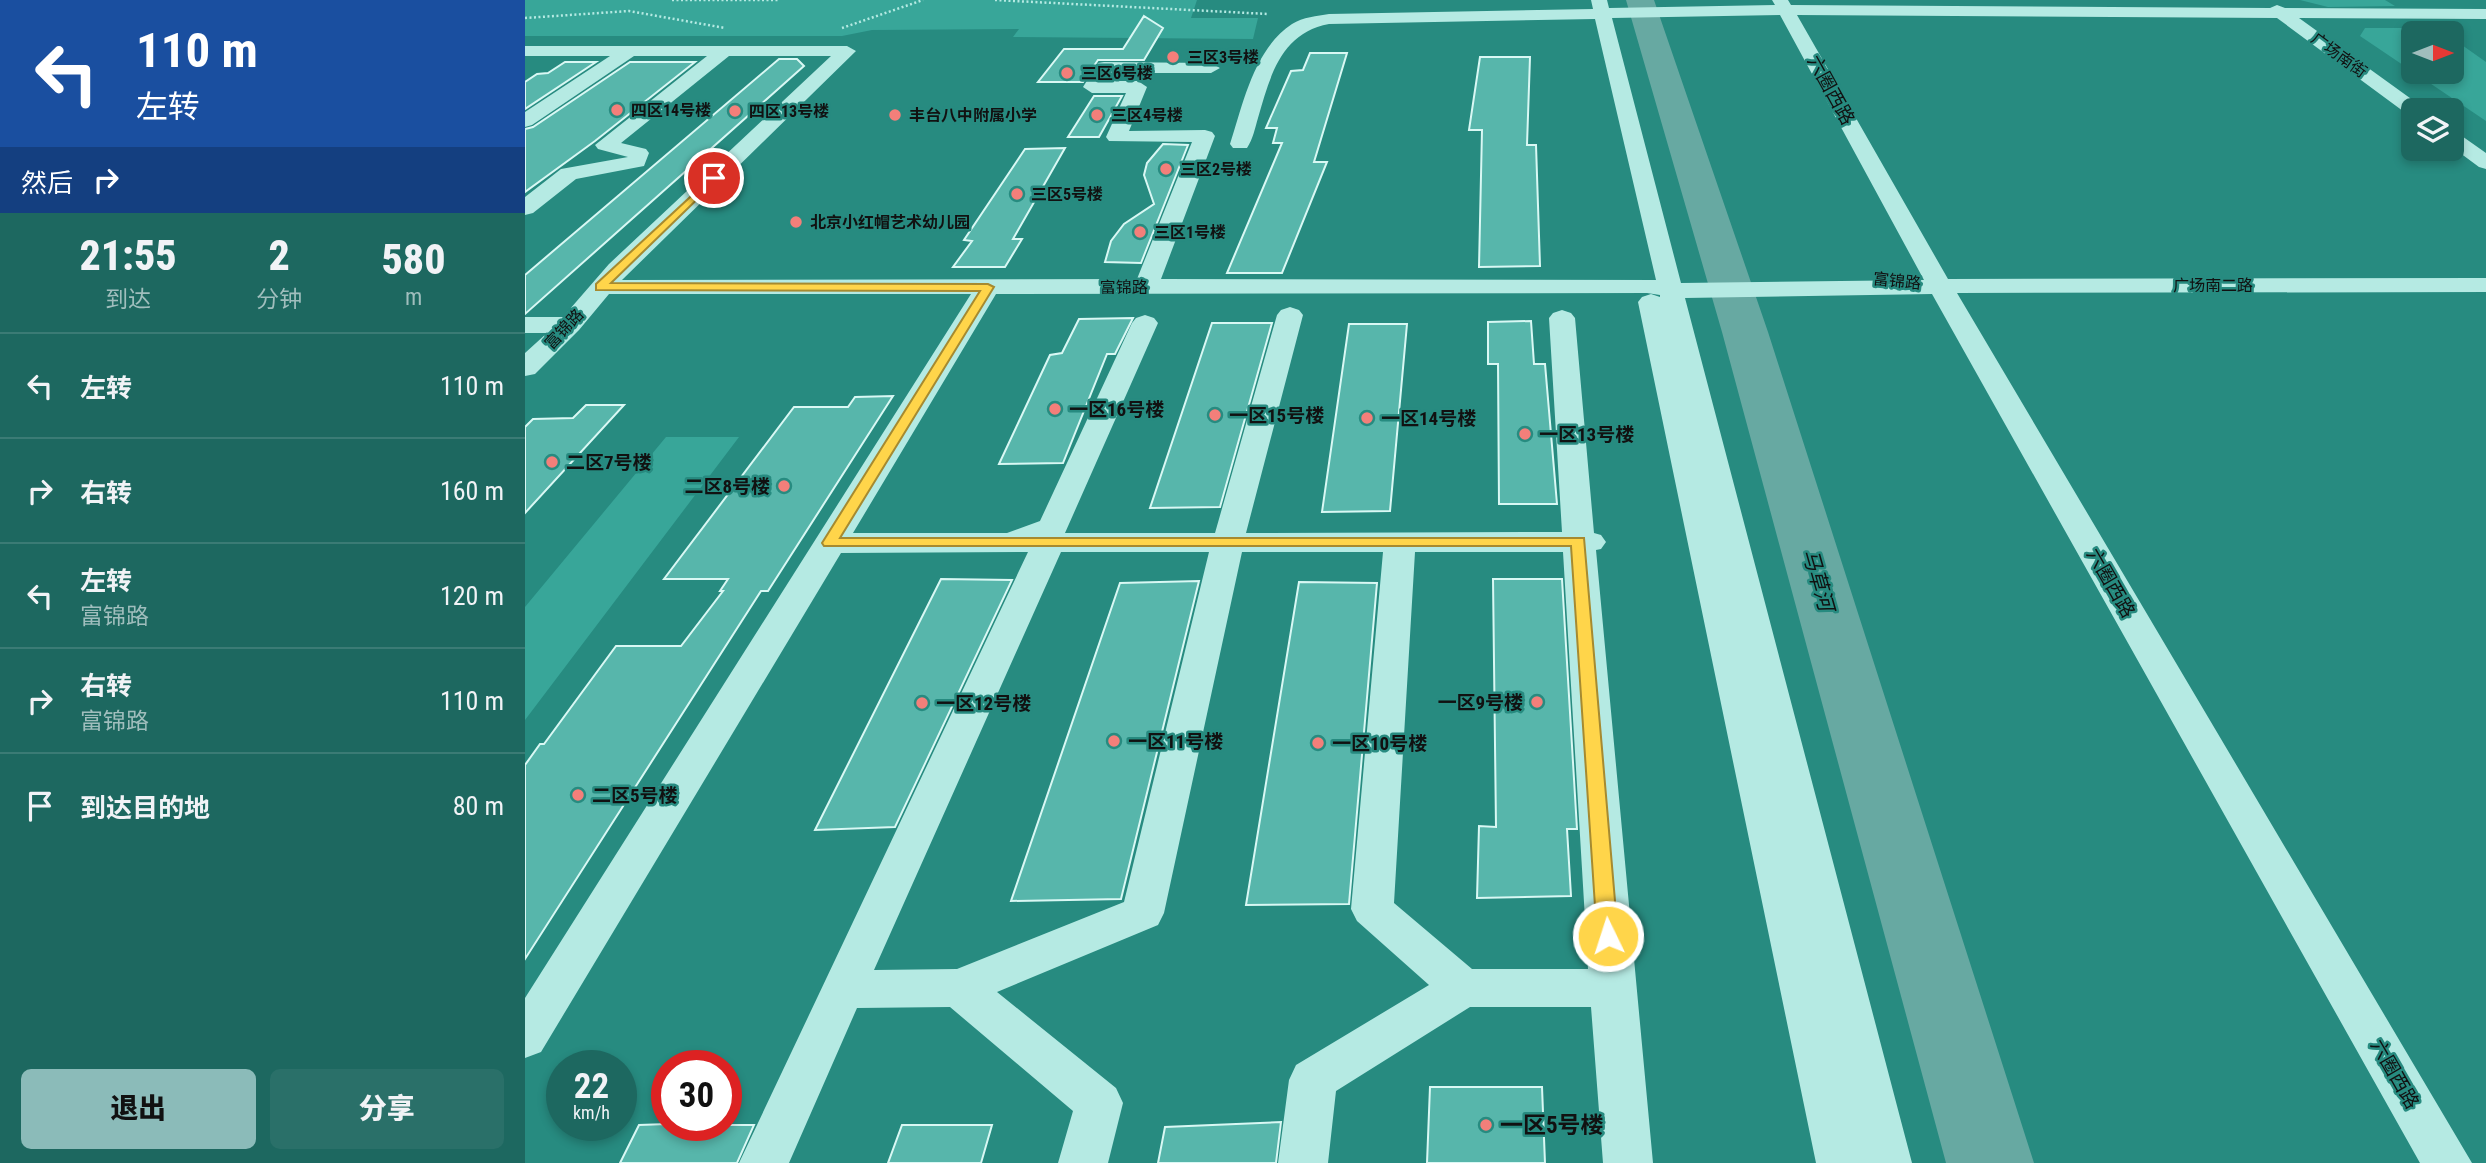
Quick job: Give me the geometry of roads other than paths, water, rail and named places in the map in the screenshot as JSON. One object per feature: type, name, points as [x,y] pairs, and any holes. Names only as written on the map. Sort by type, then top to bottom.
[{"type":"street","name":"广场南街","points":[[2264,0],[2401,100]]},
{"type":"street","points":[[1240,144],[1269,63],[1287,36],[1300,26],[1329,19],[1426,7],[1668,11],[1783,5],[2486,14]]},
{"type":"street","name":"六圈西路","points":[[1783,5],[1940,286],[2447,1163]]},
{"type":"street","points":[[1605,8],[1669,281],[1887,1163]]},
{"type":"street","points":[[525,51],[725,51]]},
{"type":"street","points":[[525,65],[548,51]]},
{"type":"street","points":[[525,121],[630,51]]},
{"type":"street","points":[[525,208],[569,174],[636,162],[639,153],[605,145],[725,51]]},
{"type":"street","name":"富锦路","points":[[525,369],[570,326],[600,287],[847,51],[725,51]]},
{"type":"street","points":[[1146,287],[1205,136],[1116,136],[1138,87],[1092,87],[1104,67],[1211,68]]},
{"type":"street","points":[[2464,147],[2486,163]]},
{"type":"street","points":[[1669,281],[1841,1163]]},
{"type":"street","name":"富锦路","points":[[600,287],[1146,287],[1669,281],[1940,286]]},
{"type":"street","name":"广场南二路","points":[[1940,286],[2486,285]]},
{"type":"street","points":[[525,1038],[988,287]]},
{"type":"street","points":[[843,989],[958,988],[1143,913],[1228,542],[1290,315]]},
{"type":"street","points":[[1562,318],[1584,542],[1612,988],[1628,1163]]},
{"type":"street","points":[[764,1163],[843,989],[1031,542],[1053,527],[1145,323]]},
{"type":"street","points":[[525,325],[570,326]]},
{"type":"street","points":[[1400,542],[1372,909],[1463,988]]},
{"type":"street","points":[[830,543],[1584,542]]},
{"type":"street","points":[[958,988],[1100,1103],[1083,1163]]},
{"type":"street","points":[[1303,1163],[1313,1080],[1463,988],[1612,988]]},
{"type":"waterway","name":"马草河","points":[[1640,0],[1745,332],[1990,1163]]},
{"type":"place","name":"三区3号楼","points":[[1173,57]]},
{"type":"place","name":"三区6号楼","points":[[1067,73]]},
{"type":"place","name":"四区14号楼","points":[[617,110]]},
{"type":"place","name":"四区13号楼","points":[[735,111]]},
{"type":"place","name":"丰台八中附属小学","points":[[895,115]]},
{"type":"place","name":"三区4号楼","points":[[1097,115]]},
{"type":"place","name":"三区2号楼","points":[[1166,169]]},
{"type":"place","name":"三区5号楼","points":[[1017,194]]},
{"type":"place","name":"北京小红帽艺术幼儿园","points":[[796,222]]},
{"type":"place","name":"三区1号楼","points":[[1140,232]]},
{"type":"place","name":"一区16号楼","points":[[1055,409]]},
{"type":"place","name":"一区15号楼","points":[[1215,415]]},
{"type":"place","name":"一区14号楼","points":[[1367,418]]},
{"type":"place","name":"一区13号楼","points":[[1525,434]]},
{"type":"place","name":"二区7号楼","points":[[552,462]]},
{"type":"place","name":"二区8号楼","points":[[784,486]]},
{"type":"place","name":"一区9号楼","points":[[1537,702]]},
{"type":"place","name":"一区12号楼","points":[[922,703]]},
{"type":"place","name":"一区11号楼","points":[[1114,741]]},
{"type":"place","name":"一区10号楼","points":[[1318,743]]},
{"type":"place","name":"二区5号楼","points":[[578,795]]},
{"type":"place","name":"一区5号楼","points":[[1486,1125]]}]
